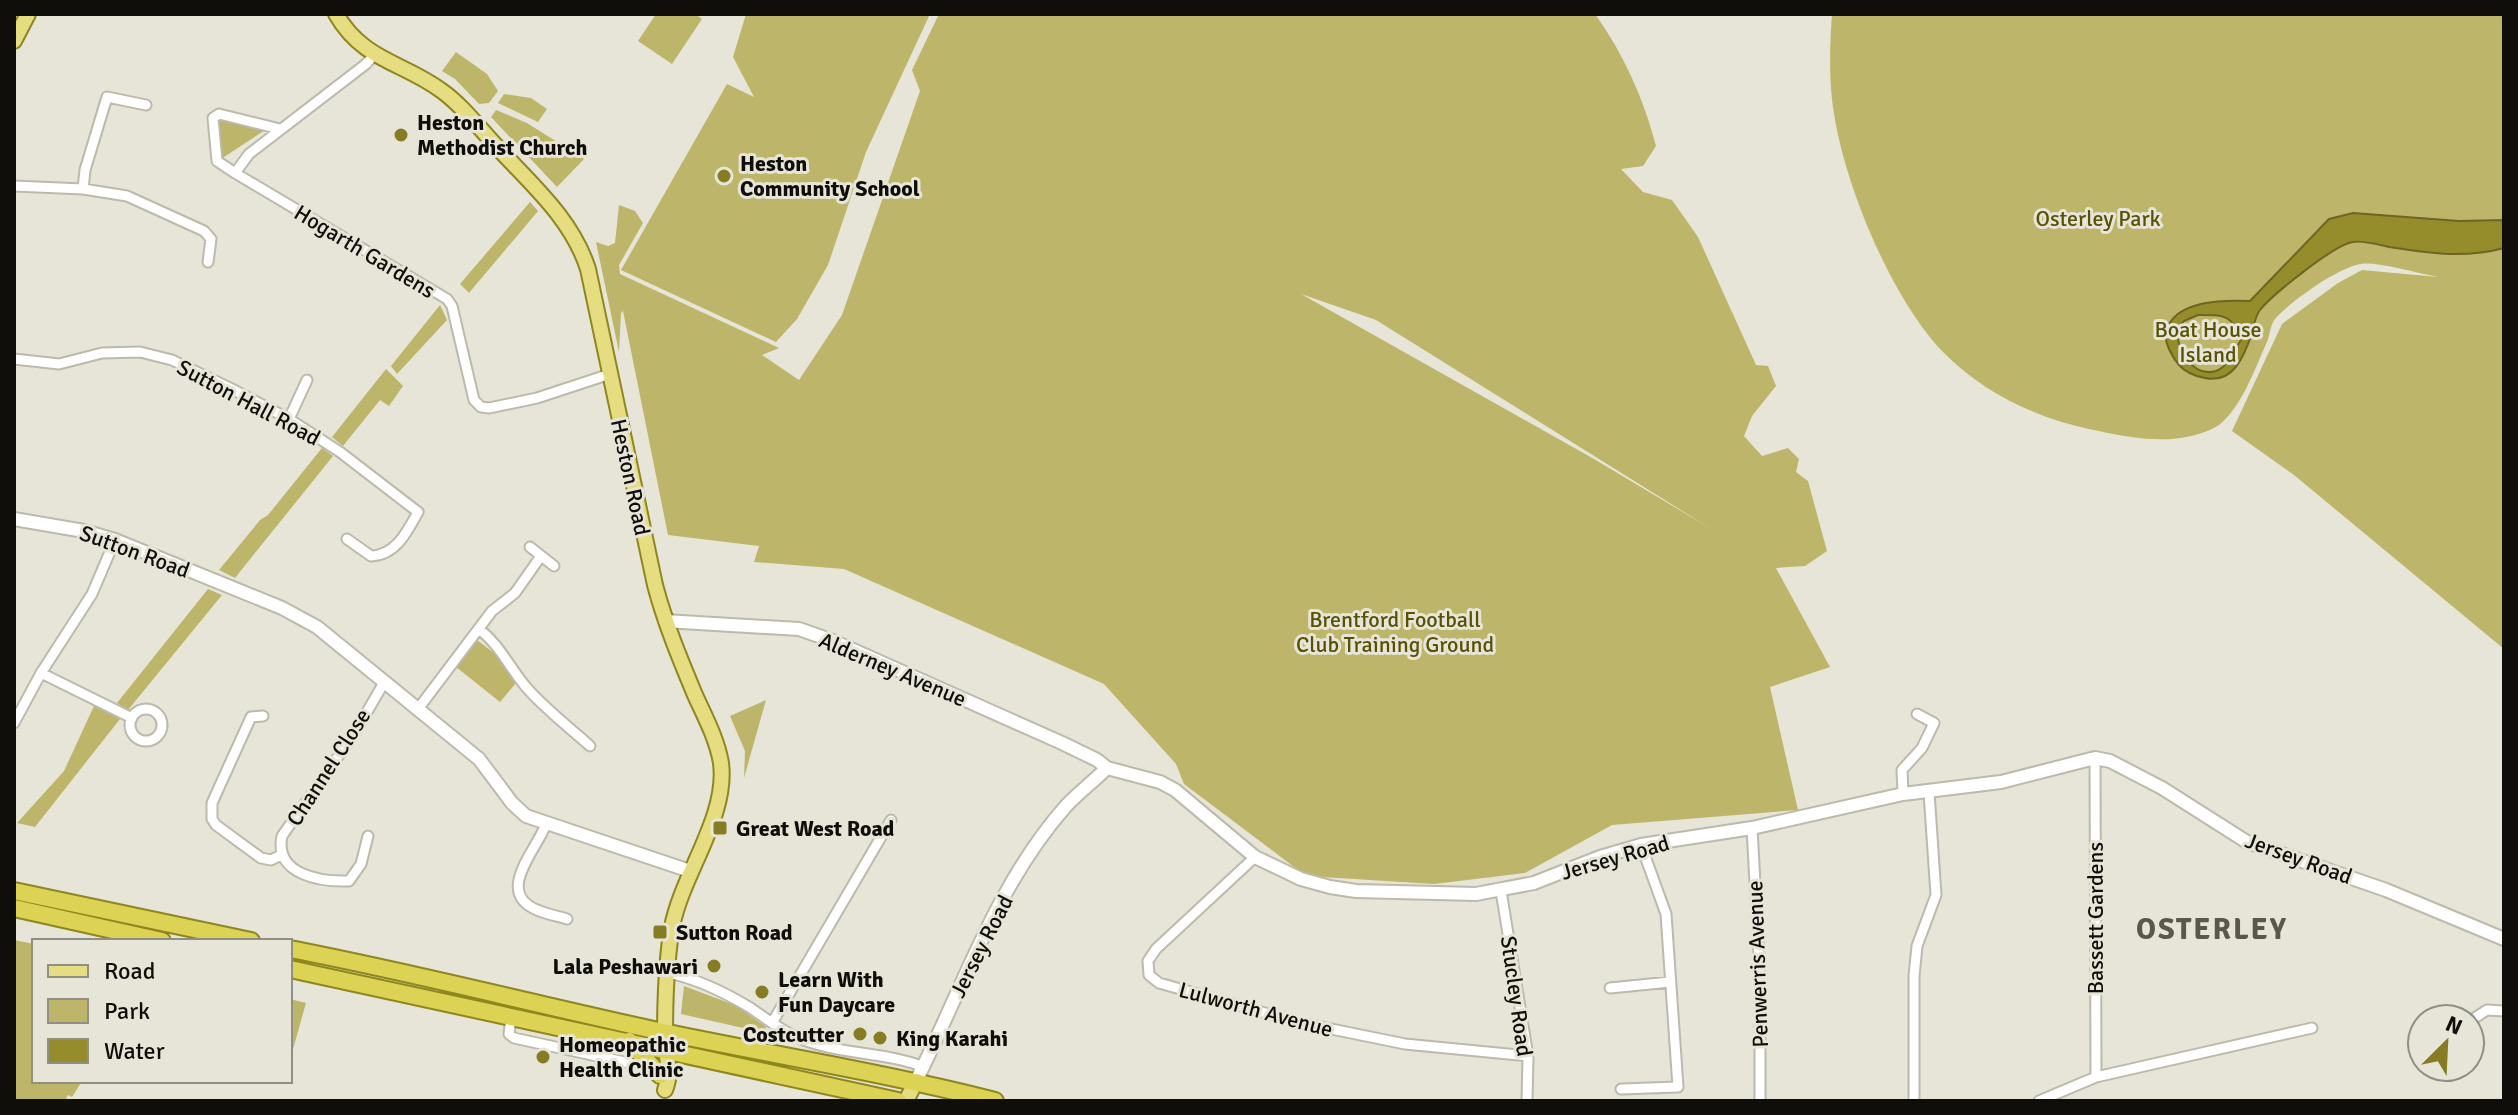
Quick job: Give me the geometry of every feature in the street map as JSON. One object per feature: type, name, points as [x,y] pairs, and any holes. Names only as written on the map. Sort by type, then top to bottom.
[{"type":"highway","points":[[14,891],[242,939]]},
{"type":"highway","points":[[14,908],[153,939]]},
{"type":"highway","points":[[292,949],[420,975],[875,1098],[904,1100]]},
{"type":"highway","points":[[292,969],[510,1023],[629,1041],[665,1040],[816,1056],[920,1074],[995,1101]]},
{"type":"highway","points":[[629,1041],[662,1084]]},
{"type":"highway","points":[[816,1056],[847,1077],[899,1091],[904,1100]]},
{"type":"main road","points":[[14,41],[28,14]]},
{"type":"main road","name":"Heston Road","points":[[336,14],[353,38],[374,55],[447,95],[568,226],[588,269],[648,556],[665,621],[712,733],[721,770],[716,809],[690,871],[672,928],[665,1040],[661,1056],[662,1084]]},
{"type":"main road","name":"Jersey Road","points":[[904,1100],[920,1074]]},
{"type":"street","points":[[235,173],[249,154],[374,55]]},
{"type":"street","points":[[83,189],[85,170],[107,97],[146,105]]},
{"type":"street","name":"Hogarth Gardens","points":[[280,129],[219,114],[213,118],[217,161],[447,299],[452,306],[474,400],[481,407],[537,398],[610,374]]},
{"type":"street","points":[[14,186],[83,189],[127,196],[204,231],[211,239],[208,262]]},
{"type":"street","name":"Sutton Hall Road","points":[[14,359],[59,364],[102,353],[140,352],[187,367],[289,419],[340,452],[418,512],[387,554],[371,556],[347,539]]},
{"type":"street","points":[[289,419],[307,380]]},
{"type":"street","name":"Sutton Road","points":[[14,519],[84,531],[115,540],[295,614],[326,634],[479,759],[522,813],[546,824],[690,871]]},
{"type":"street","points":[[14,723],[41,673],[92,594],[115,540]]},
{"type":"street","points":[[530,547],[554,566]]},
{"type":"street","points":[[418,709],[492,611],[515,593],[541,556]]},
{"type":"street","name":"Alderney Avenue","points":[[665,621],[799,629],[833,641],[1062,743],[1107,768]]},
{"type":"street","points":[[479,629],[505,653],[512,668],[534,696],[590,746]]},
{"type":"street","points":[[41,673],[132,718]]},
{"type":"street","name":"Channel Close","points":[[368,836],[361,864],[349,881],[300,873],[286,864],[281,855],[282,836],[354,734],[385,681]]},
{"type":"street","points":[[1903,794],[1902,770],[1922,748],[1937,718],[1917,714]]},
{"type":"street","name":"Channel Close","points":[[263,716],[251,717],[212,803],[212,819],[261,858],[271,860],[281,855]]},
{"type":"street","name":"Jersey Road","points":[[920,1074],[962,977],[1028,859],[1067,805],[1107,768],[1160,782],[1175,790],[1255,857],[1301,879],[1343,889],[1447,895],[1501,891],[1534,883],[1600,857],[1641,845],[1735,828],[1752,828],[1903,794],[2020,778],[2095,758],[2110,761],[2162,788],[2247,842],[2386,890],[2504,939]]},
{"type":"street","name":"Bassett Gardens","points":[[2095,758],[2096,1077]]},
{"type":"street","points":[[1914,1101],[1914,976],[1917,946],[1936,895],[1929,792]]},
{"type":"street","points":[[772,1023],[891,820]]},
{"type":"street","points":[[546,824],[519,874],[517,884],[527,904],[535,910],[567,919]]},
{"type":"street","name":"Penwerris Avenue","points":[[1752,828],[1760,975],[1760,1101]]},
{"type":"street","points":[[1621,1089],[1678,1087],[1666,914],[1641,845]]},
{"type":"street","name":"Lulworth Avenue","points":[[1255,857],[1156,949],[1148,961],[1149,975],[1159,983],[1297,1022],[1405,1044],[1528,1056]]},
{"type":"street","name":"Stucley Road","points":[[1501,891],[1528,1056],[1527,1101]]},
{"type":"street","points":[[669,973],[682,975],[723,993],[795,1036],[816,1056]]},
{"type":"street","points":[[1610,988],[1670,982]]},
{"type":"street","points":[[510,1023],[509,1034],[514,1038],[662,1084]]},
{"type":"street","points":[[2039,1101],[2096,1077],[2312,1028]]},
{"type":"green space","points":[[656,14],[695,14],[702,19],[672,64],[638,41]]},
{"type":"green space","points":[[746,14],[930,14],[866,152],[828,265],[797,319],[776,342],[621,270],[727,84],[754,97],[733,57]]},
{"type":"green space","name":"Brentford Football Club Training Ground","points":[[939,14],[1595,14],[1632,77],[1656,146],[1643,166],[1621,169],[1643,192],[1672,200],[1698,237],[1756,365],[1768,366],[1776,386],[1752,416],[1744,436],[1762,456],[1788,448],[1799,459],[1796,472],[1808,481],[1827,551],[1805,566],[1776,568],[1830,667],[1770,687],[1798,810],[1612,825],[1525,873],[1434,884],[1306,876],[1184,784],[1176,764],[1104,684],[844,569],[754,562],[759,546],[668,535],[623,311],[619,352],[596,242],[608,246],[615,243],[619,205],[635,211],[643,223],[619,265],[620,274],[779,348],[762,355],[799,380],[842,315],[920,91],[912,70]],"holes":[[[1301,294],[1376,320],[1708,527]]]},
{"type":"green space","name":"Osterley Park","points":[[1832,14],[2504,14],[2504,649],[2294,475],[2232,431],[2282,324],[2338,283],[2362,270],[2438,277],[2361,264],[2315,286],[2275,319],[2253,375],[2235,408],[2219,425],[2202,433],[2166,439],[2127,436],[2069,424],[2029,410],[1974,379],[1942,351],[1922,327],[1886,267],[1856,197],[1837,129],[1830,78]]},
{"type":"green space","points":[[456,52],[487,74],[498,91],[489,103],[479,104],[455,79],[442,71]]},
{"type":"green space","points":[[504,94],[531,98],[547,109],[538,122],[498,103]]},
{"type":"green space","points":[[496,110],[527,123],[584,159],[557,187],[491,117]]},
{"type":"green space","points":[[221,119],[265,130],[221,159],[215,127]]},
{"type":"green space","points":[[530,202],[538,211],[469,293],[460,284]]},
{"type":"green space","points":[[440,305],[447,320],[397,374],[391,366]]},
{"type":"green space","points":[[386,369],[403,386],[389,406],[380,400],[343,446],[332,437]]},
{"type":"green space","points":[[322,448],[333,456],[235,578],[219,570],[260,520],[268,515]]},
{"type":"green space","points":[[208,589],[222,595],[128,710],[117,703]]},
{"type":"green space","points":[[477,640],[498,656],[516,683],[500,702],[456,667]]},
{"type":"green space","points":[[766,700],[744,778],[745,751],[730,716]]},
{"type":"green space","points":[[94,706],[120,719],[35,827],[17,823],[64,771]]},
{"type":"green space","points":[[14,940],[32,944],[32,1083],[81,1083],[72,1097],[68,1095],[65,1101],[14,1101]]},
{"type":"green space","points":[[684,986],[737,1006],[766,1027],[765,1033],[681,1014]]},
{"type":"green space","points":[[292,1000],[306,1003],[292,1053]]},
{"type":"water","points":[[2353,213],[2459,221],[2504,220],[2504,248],[2446,254],[2361,242],[2344,245],[2304,271],[2260,310],[2245,351],[2230,373],[2215,379],[2205,378],[2190,374],[2176,362],[2166,340],[2166,332],[2179,313],[2202,304],[2250,301],[2329,219]],"holes":[[[2198,315],[2226,318],[2234,325],[2241,340],[2224,366],[2216,371],[2207,372],[2193,366],[2179,345],[2177,329],[2184,321]]]},
{"type":"railway","points":[[2405,1101],[2498,1101]]},
{"type":"place","name":"Heston Methodist Church","points":[[401,135]]},
{"type":"place","name":"Heston Community School","points":[[724,176]]},
{"type":"place","name":"Great West Road","points":[[720,828]]},
{"type":"place","name":"Sutton Road","points":[[660,932]]},
{"type":"place","name":"Lala Peshawari","points":[[714,966]]},
{"type":"place","name":"Learn With Fun Daycare","points":[[762,992]]},
{"type":"place","name":"Costcutter","points":[[860,1034]]},
{"type":"place","name":"King Karahi","points":[[880,1038]]},
{"type":"place","name":"Homeopathic Health Clinic","points":[[543,1057]]},
{"type":"district","name":"OSTERLEY","points":[[2212,929]]},
{"type":"park label","name":"Boat House Island","points":[[2208,342]]}]
